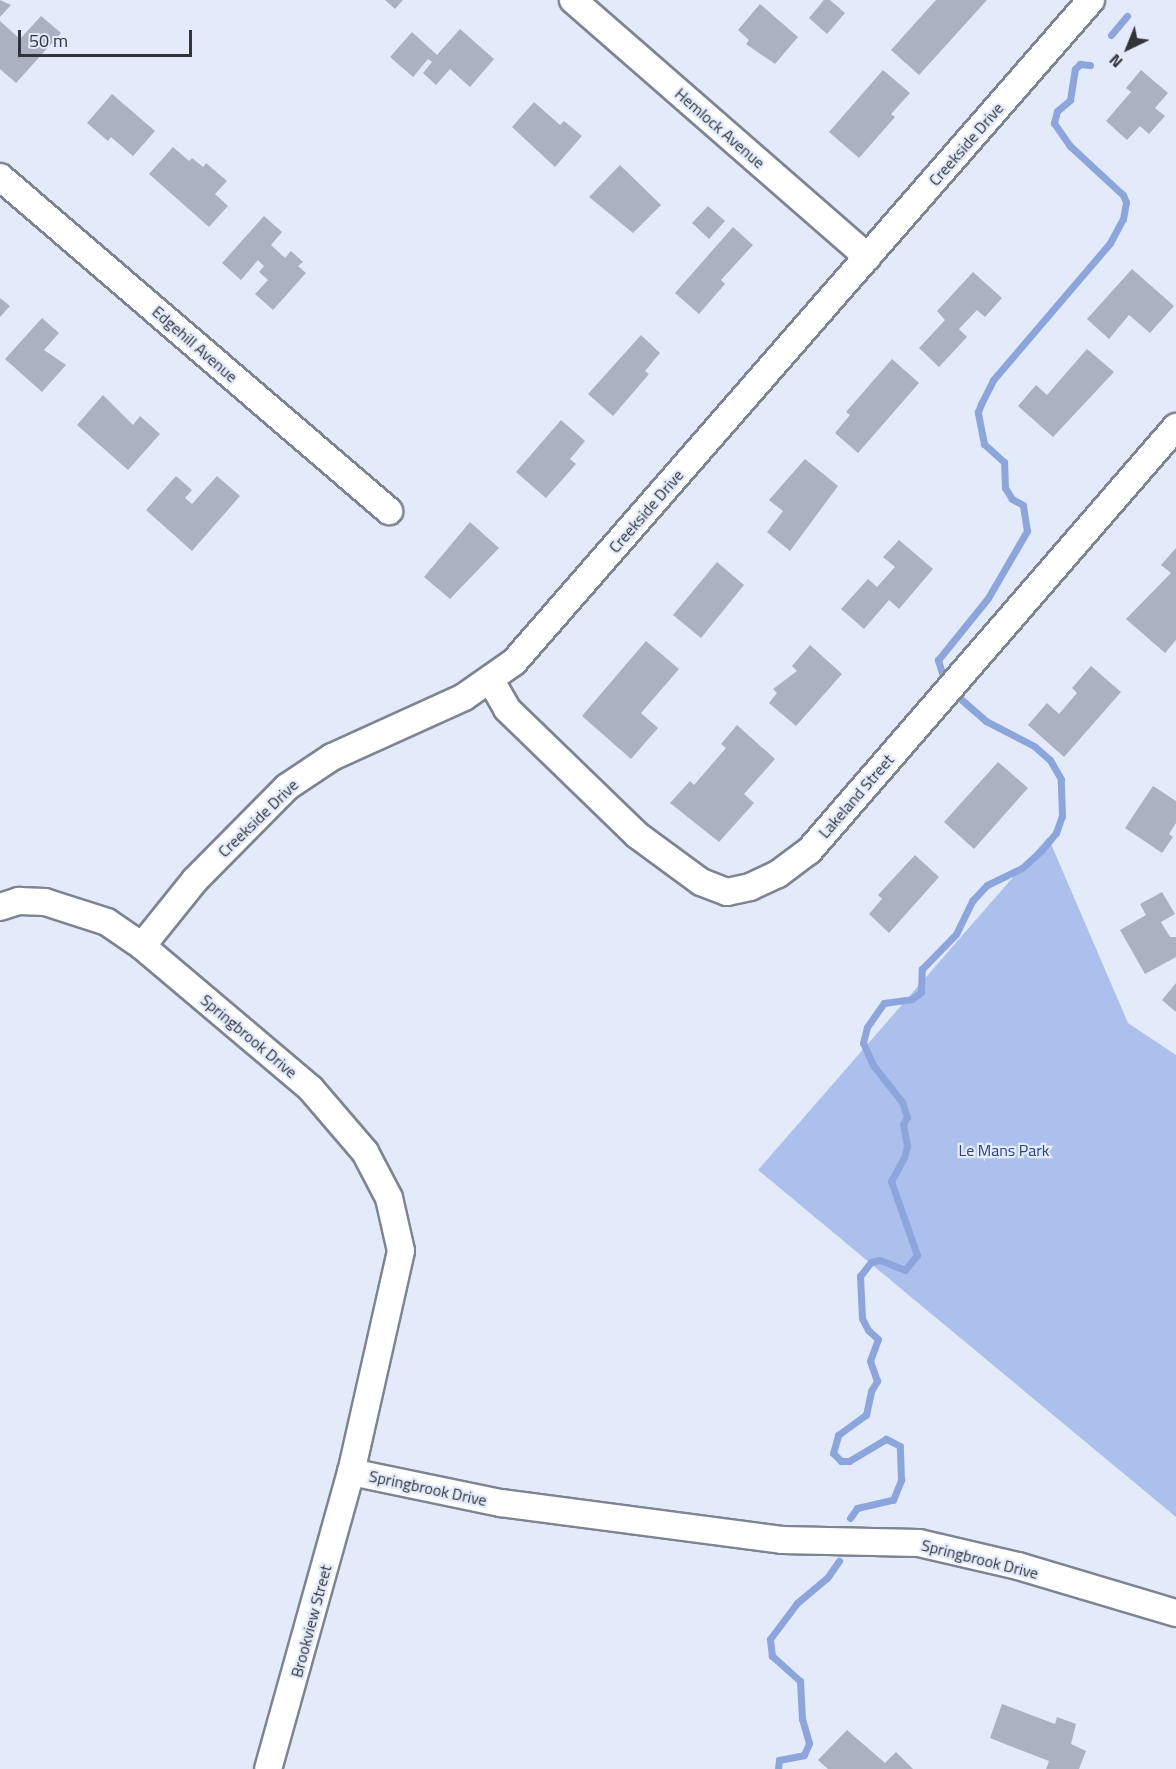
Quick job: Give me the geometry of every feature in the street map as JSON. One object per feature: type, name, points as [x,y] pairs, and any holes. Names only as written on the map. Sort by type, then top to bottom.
[{"type":"street","name":"Hemlock Avenue","points":[[573,0],[867,257]]},
{"type":"street","name":"Creekside Drive","points":[[142,946],[195,880],[287,787],[332,756],[465,697],[514,662],[1091,0]]},
{"type":"street","name":"Edgehill Avenue","points":[[0,177],[389,511]]},
{"type":"street","name":"Lakeland Street","points":[[490,679],[507,709],[637,835],[701,882],[727,892],[750,887],[778,874],[809,851],[1176,427]]},
{"type":"street","name":"Springbrook Drive","points":[[0,907],[19,901],[45,902],[107,922],[142,946],[311,1089],[365,1152],[389,1198],[401,1251],[351,1473],[501,1503],[782,1540],[919,1543],[1018,1566],[1176,1613]]},
{"type":"street","name":"Brookview Street","points":[[268,1769],[351,1473]]},
{"type":"green space","name":"Le Mans Park","points":[[1048,837],[1128,1023],[1176,1055],[1176,1517],[758,1170]]},
{"type":"building","points":[[0,0],[11,5],[0,17]]},
{"type":"building","points":[[385,0],[403,0],[395,9]]},
{"type":"building","points":[[824,0],[830,0],[845,13],[827,34],[809,18]]},
{"type":"building","points":[[936,0],[987,0],[919,75],[891,50]]},
{"type":"building","points":[[760,4],[798,37],[775,64],[746,44],[749,40],[738,30]]},
{"type":"building","points":[[41,16],[61,33],[16,83],[0,69],[0,21],[20,39]]},
{"type":"building","points":[[460,29],[494,59],[470,87],[450,69],[436,85],[423,73],[432,62],[428,59],[413,77],[390,57],[412,32],[437,55]]},
{"type":"building","points":[[883,70],[910,93],[891,114],[895,117],[859,158],[829,132]]},
{"type":"building","points":[[1141,70],[1168,93],[1155,108],[1165,116],[1149,134],[1140,126],[1127,140],[1106,121],[1131,92],[1126,88]]},
{"type":"building","points":[[112,94],[155,131],[133,156],[111,137],[108,141],[87,123]]},
{"type":"building","points":[[534,102],[560,125],[564,121],[582,136],[555,167],[512,127]]},
{"type":"building","points":[[173,147],[189,161],[192,158],[203,167],[206,163],[227,181],[215,194],[228,206],[209,227],[149,174]]},
{"type":"building","points":[[620,165],[661,205],[633,233],[589,197]]},
{"type":"building","points":[[708,206],[725,221],[709,239],[692,223]]},
{"type":"building","points":[[264,216],[282,232],[271,245],[285,258],[291,251],[303,262],[298,266],[306,273],[273,310],[255,294],[268,280],[259,272],[264,266],[258,260],[241,280],[222,263]]},
{"type":"building","points":[[733,227],[753,245],[721,280],[725,284],[699,314],[675,293]]},
{"type":"building","points":[[1132,269],[1174,306],[1150,333],[1129,315],[1109,339],[1087,319]]},
{"type":"building","points":[[973,272],[1002,298],[985,317],[977,310],[959,329],[967,337],[939,367],[919,348],[945,320],[937,311]]},
{"type":"building","points":[[0,298],[10,306],[0,317]]},
{"type":"building","points":[[42,318],[59,333],[44,350],[66,365],[42,392],[5,359]]},
{"type":"building","points":[[641,335],[660,353],[645,371],[649,374],[613,416],[588,394]]},
{"type":"building","points":[[1087,349],[1114,372],[1053,437],[1018,406],[1036,385],[1047,395]]},
{"type":"building","points":[[892,359],[919,383],[858,453],[835,433],[850,415],[846,412]]},
{"type":"building","points":[[103,395],[133,425],[140,416],[160,434],[128,470],[77,425]]},
{"type":"building","points":[[561,420],[585,441],[570,459],[576,464],[546,498],[516,472]]},
{"type":"building","points":[[805,459],[838,486],[790,551],[767,532],[783,511],[769,500]]},
{"type":"building","points":[[176,476],[192,490],[185,498],[192,504],[217,476],[240,496],[192,551],[146,510]]},
{"type":"building","points":[[470,522],[499,548],[450,599],[424,577]]},
{"type":"building","points":[[899,540],[933,569],[899,609],[889,600],[864,629],[841,609],[868,579],[877,587],[895,567],[883,557]]},
{"type":"building","points":[[1176,548],[1176,640],[1165,653],[1126,619],[1171,573],[1161,565]]},
{"type":"building","points":[[717,562],[744,585],[701,638],[673,615]]},
{"type":"building","points":[[646,641],[679,669],[641,713],[658,728],[631,759],[582,716]]},
{"type":"building","points":[[810,645],[842,674],[796,726],[769,703],[777,693],[773,689],[797,671],[792,666]]},
{"type":"building","points":[[1091,666],[1121,692],[1064,757],[1028,725],[1047,703],[1059,714],[1077,693],[1072,688]]},
{"type":"building","points":[[737,725],[775,759],[744,794],[754,803],[719,842],[670,803],[690,781],[694,785],[726,748],[721,744]]},
{"type":"building","points":[[998,762],[1028,788],[974,849],[944,822]]},
{"type":"building","points":[[1153,786],[1176,801],[1176,823],[1169,834],[1173,837],[1162,853],[1125,828]]},
{"type":"building","points":[[915,855],[939,877],[889,933],[869,914],[882,899],[878,895]]},
{"type":"building","points":[[1162,892],[1175,914],[1161,922],[1170,937],[1176,937],[1176,957],[1145,974],[1120,930],[1146,915],[1140,904]]},
{"type":"building","points":[[1176,983],[1176,1012],[1162,1000]]},
{"type":"building","points":[[1002,1704],[1055,1724],[1057,1717],[1076,1724],[1071,1744],[1086,1751],[1079,1769],[1046,1769],[1049,1761],[990,1738]]},
{"type":"building","points":[[847,1730],[885,1763],[896,1752],[913,1769],[828,1769],[818,1760]]},
{"type":"waterway","points":[[1111,35],[1127,16]]},
{"type":"waterway","points":[[942,673],[938,660],[988,598],[1027,531],[1023,505],[1012,499],[1005,488],[1004,462],[984,444],[978,412],[981,404],[993,380],[1110,243],[1123,219],[1126,202],[1123,195],[1070,146],[1054,123],[1057,111],[1070,100],[1075,69],[1080,64],[1090,65]]},
{"type":"waterway","points":[[850,1518],[857,1508],[893,1500],[901,1480],[900,1446],[886,1439],[849,1461],[841,1461],[833,1453],[838,1435],[866,1415],[871,1391],[877,1381],[870,1361],[878,1339],[868,1330],[862,1318],[860,1276],[871,1262],[880,1260],[905,1270],[917,1255],[891,1181],[904,1158],[907,1146],[903,1124],[907,1117],[902,1102],[873,1065],[863,1043],[867,1027],[884,1003],[912,999],[921,992],[922,969],[956,934],[972,901],[987,885],[1022,868],[1042,850],[1056,833],[1062,816],[1061,779],[1050,760],[1034,746],[986,721],[962,700]]},
{"type":"waterway","points":[[778,1769],[779,1760],[804,1755],[809,1743],[802,1719],[800,1681],[772,1656],[770,1639],[797,1603],[827,1578],[839,1561]]}]
